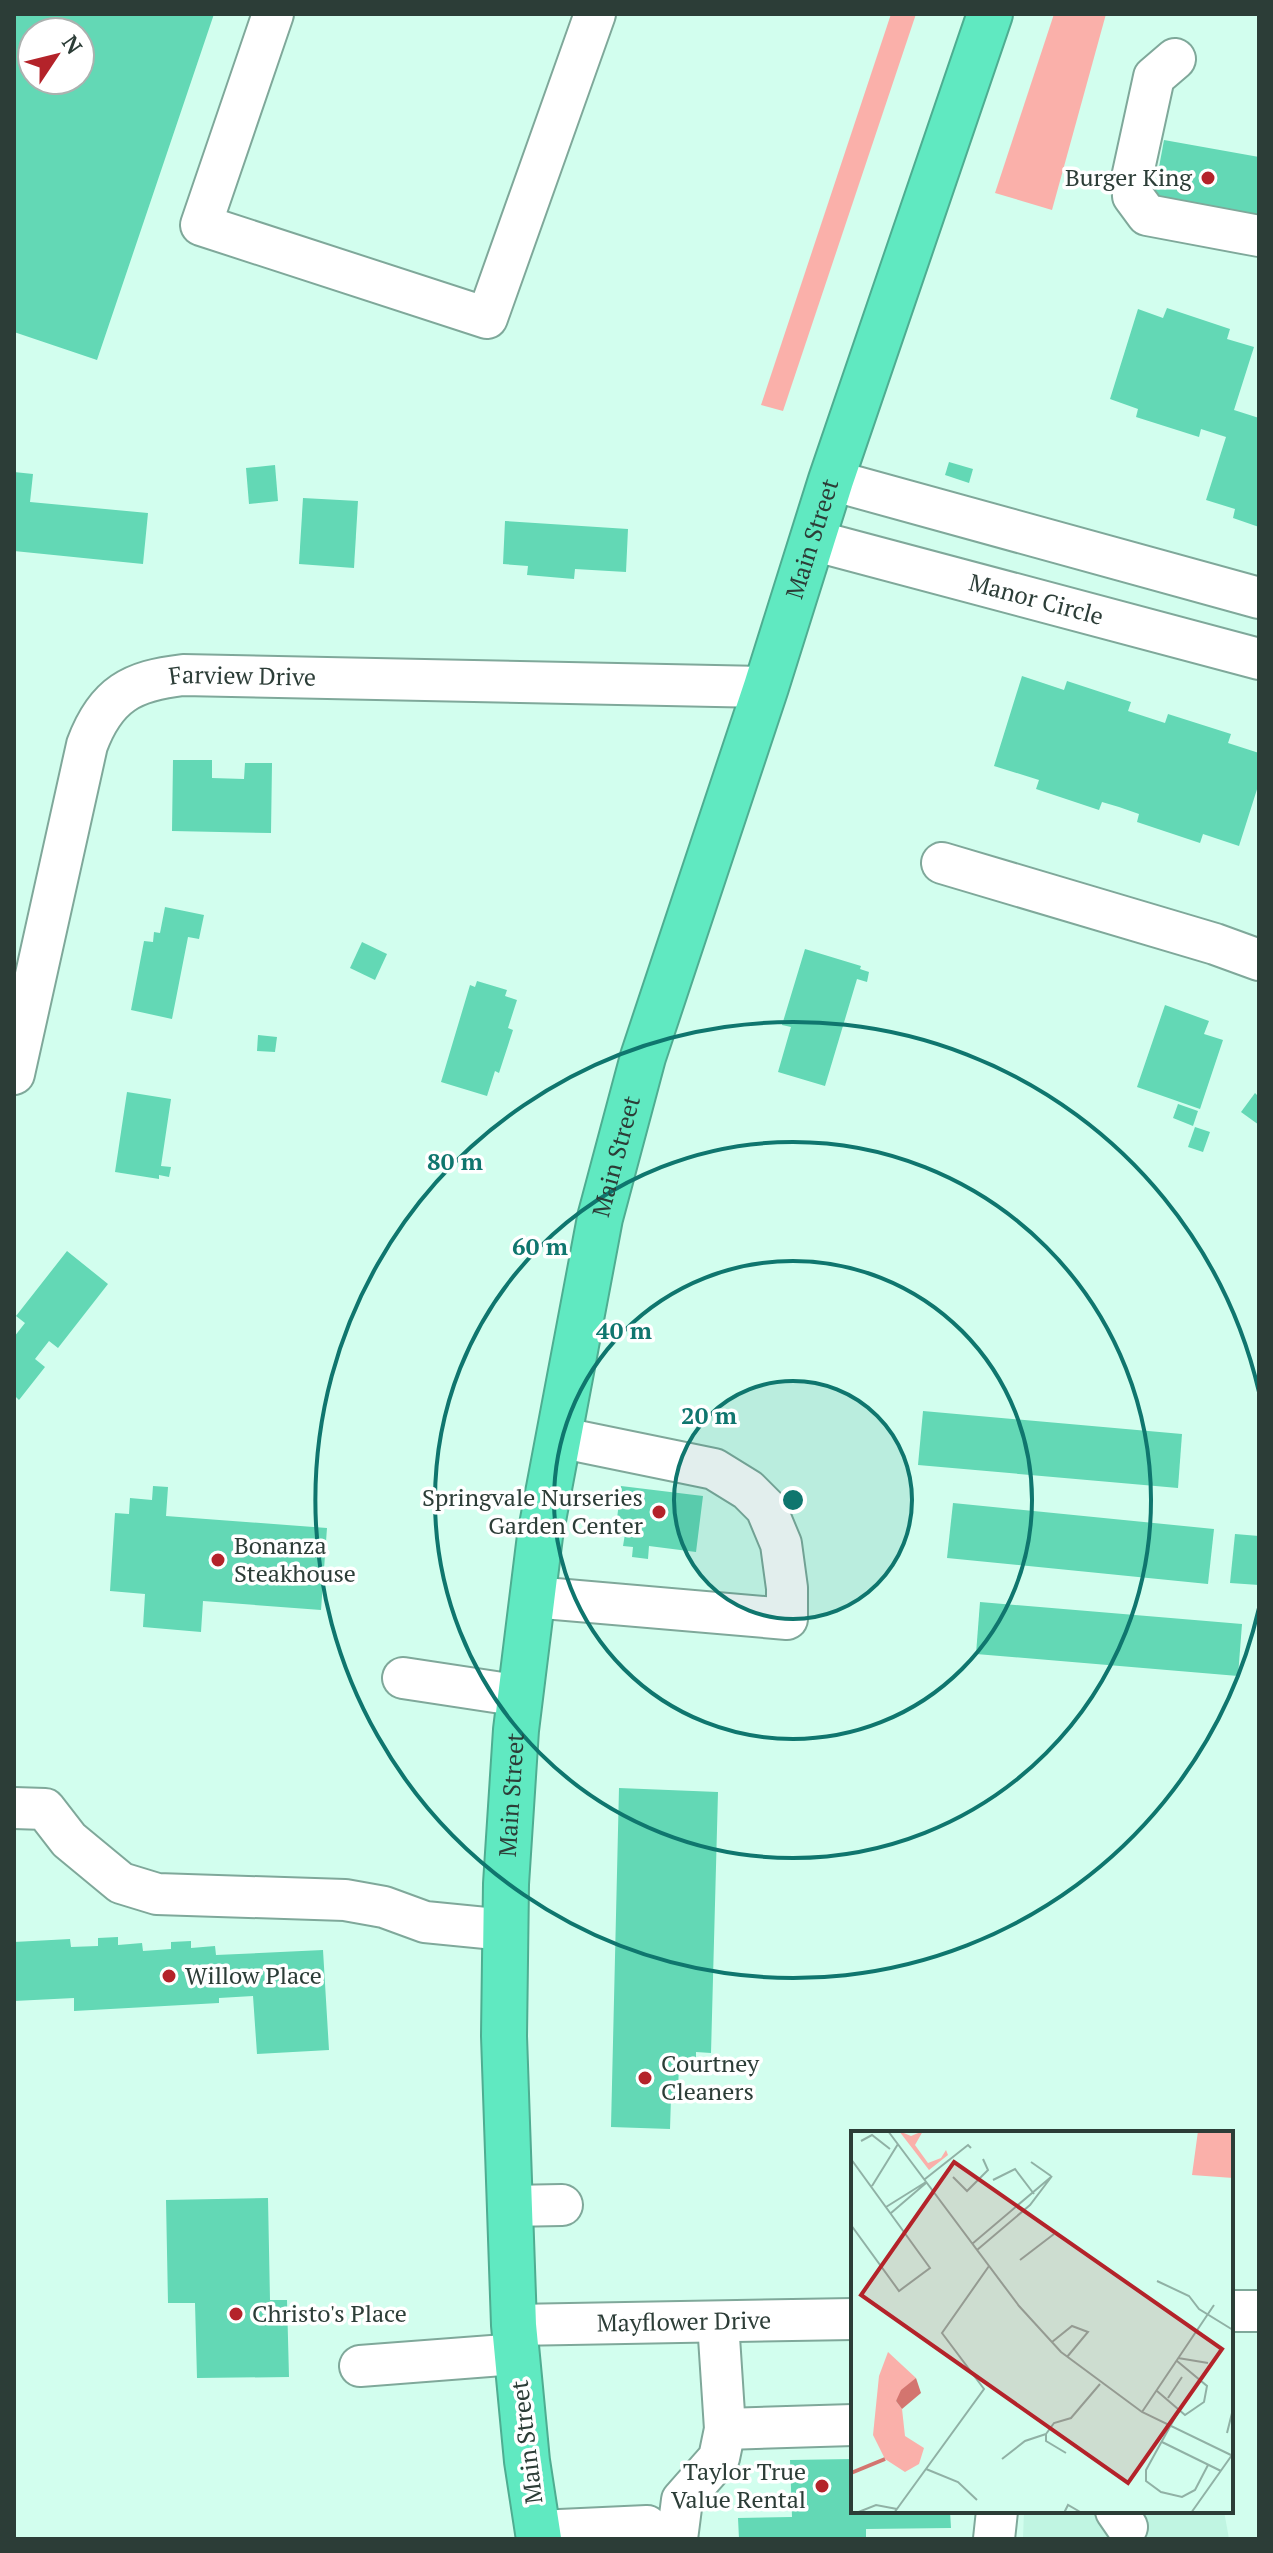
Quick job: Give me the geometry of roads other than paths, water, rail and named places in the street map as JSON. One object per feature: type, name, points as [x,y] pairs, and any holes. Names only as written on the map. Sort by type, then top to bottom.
[{"type":"highway","name":"Main Street","points":[[538,2535],[515,2340],[504,2036],[506,1884],[521,1696],[540,1536],[600,1218],[643,1057],[831,480],[990,14]]},
{"type":"street","points":[[273,14],[201,225],[487,318],[595,14]]},
{"type":"street","points":[[1175,59],[1154,77],[1132,178],[1133,196],[1147,215],[1259,236]]},
{"type":"street","points":[[831,480],[1259,598]]},
{"type":"street","name":"Manor Circle","points":[[812,540],[1259,659]]},
{"type":"street","name":"Farview Drive","points":[[14,1074],[87,745],[103,712],[140,682],[183,675],[766,687]]},
{"type":"street","points":[[942,863],[1215,944],[1259,960]]},
{"type":"street","points":[[532,1597],[787,1619],[787,1588],[781,1544],[766,1508],[748,1490],[714,1469],[558,1437]]},
{"type":"street","points":[[403,1678],[521,1696]]},
{"type":"street","points":[[14,1808],[45,1809],[69,1840],[121,1883],[157,1894],[345,1900],[384,1907],[425,1922],[506,1930]]},
{"type":"street","points":[[508,2206],[562,2205]]},
{"type":"street","points":[[1233,2311],[1259,2311]]},
{"type":"street","name":"Mayflower Drive","points":[[360,2366],[515,2340],[718,2322],[851,2319]]},
{"type":"street","points":[[677,2539],[682,2500],[719,2458],[725,2429],[718,2322]]},
{"type":"street","points":[[725,2429],[851,2425]]},
{"type":"street","points":[[994,2539],[997,2513]]},
{"type":"street","points":[[538,2535],[647,2526],[661,2539]]},
{"type":"place","name":"Burger King","points":[[1208,178]]},
{"type":"place","name":"Springvale Nurseries Garden Center","points":[[659,1512]]},
{"type":"place","name":"Bonanza Steakhouse","points":[[218,1560]]},
{"type":"place","name":"Willow Place","points":[[169,1976]]},
{"type":"place","name":"Courtney Cleaners","points":[[645,2078]]},
{"type":"place","name":"Christo's Place","points":[[236,2314]]},
{"type":"place","name":"Taylor True Value Rental","points":[[822,2486]]}]
